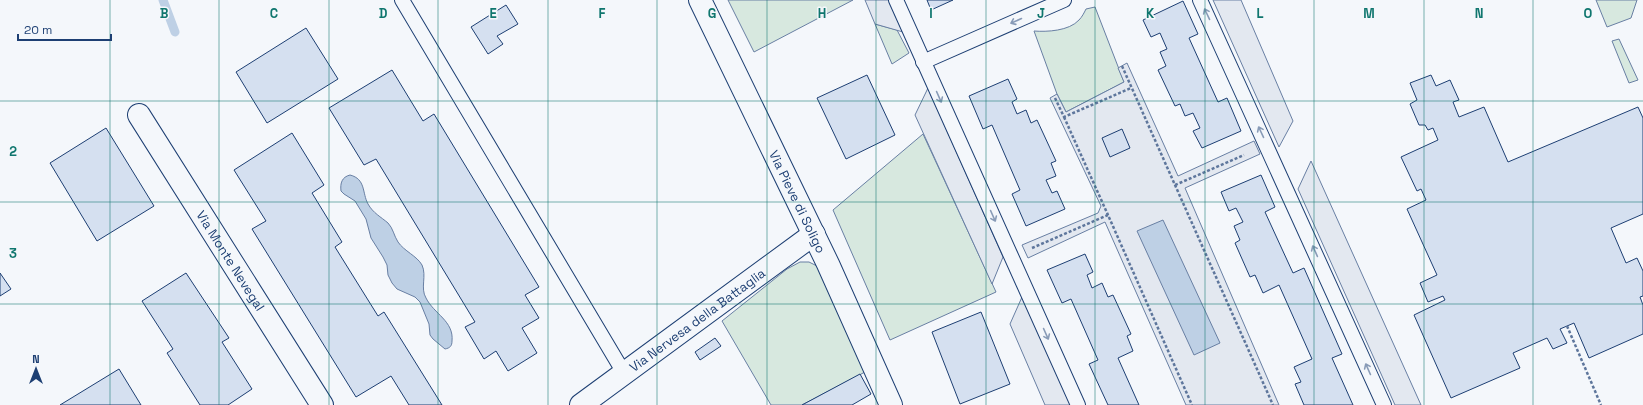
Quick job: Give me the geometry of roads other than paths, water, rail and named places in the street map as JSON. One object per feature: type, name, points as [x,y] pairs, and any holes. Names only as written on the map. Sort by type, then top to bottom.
[{"type":"street","name":"Via Pieve di Soligo","points":[[700,0],[814,234],[891,405]]},
{"type":"street","name":"Via Monte Nevegal","points":[[139,115],[322,405]]},
{"type":"street","name":"Via Nervesa della Battaglia","points":[[581,405],[814,234]]},
{"type":"lane","points":[[402,0],[624,373]]},
{"type":"lane","points":[[896,0],[1078,405]]},
{"type":"lane","points":[[923,62],[1064,0]]},
{"type":"lane","points":[[1200,0],[1267,144],[1384,405]]},
{"type":"water","points":[[350,175],[355,177],[361,183],[366,200],[370,207],[388,223],[401,245],[422,265],[424,273],[424,294],[429,304],[443,318],[450,328],[452,341],[449,347],[445,349],[430,335],[429,324],[420,302],[415,297],[397,289],[392,283],[388,275],[387,265],[371,238],[366,219],[355,201],[341,191],[342,181],[345,177]]},
{"type":"water","points":[[1163,220],[1220,343],[1194,355],[1137,231]]},
{"type":"waterway","points":[[163,0],[175,32]]}]
